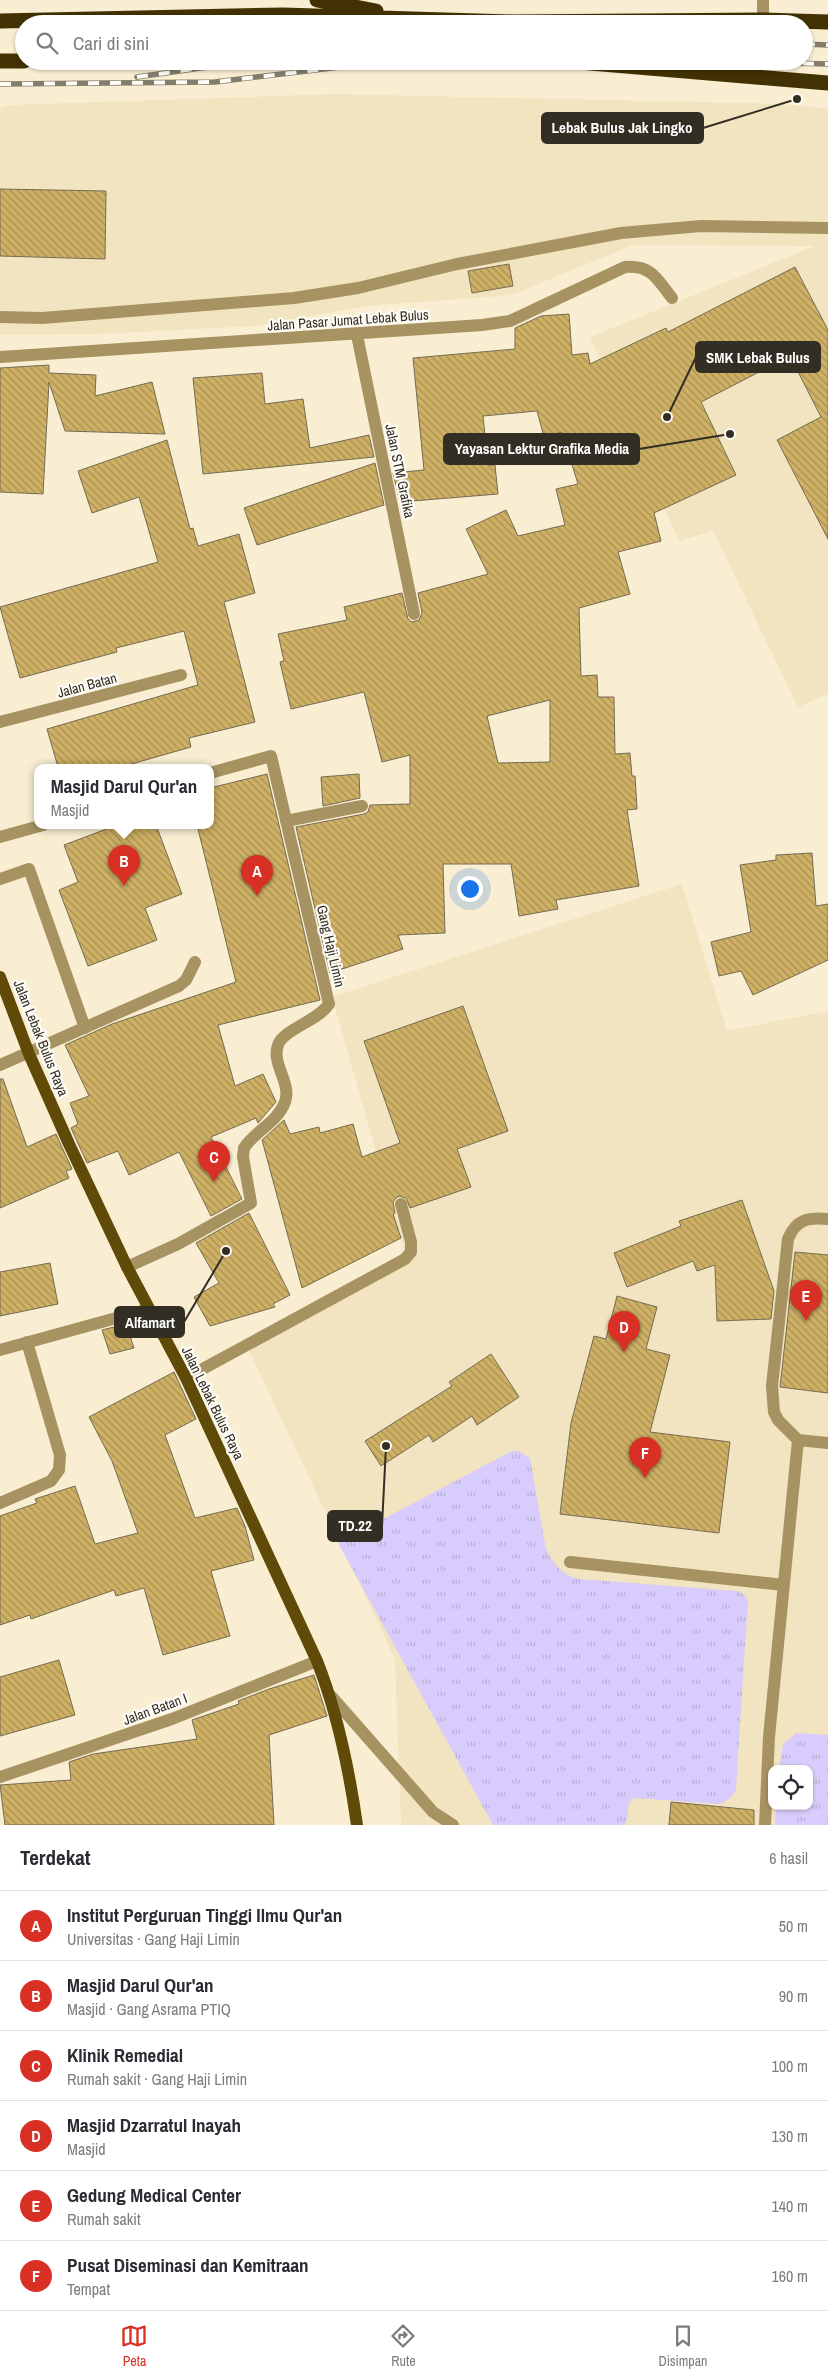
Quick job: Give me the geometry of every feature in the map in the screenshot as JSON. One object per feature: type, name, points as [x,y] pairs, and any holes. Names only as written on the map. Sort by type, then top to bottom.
[{"type":"highway","points":[[317,0],[397,15]]},
{"type":"highway","points":[[0,21],[15,21]]},
{"type":"highway","points":[[813,22],[828,22]]},
{"type":"highway","points":[[0,61],[15,61]]},
{"type":"highway","points":[[674,70],[828,83]]},
{"type":"main road","name":"Jalan Lebak Bulus Raya","points":[[0,976],[28,1054],[127,1267],[186,1378],[317,1661],[331,1696],[352,1790],[357,1825]]},
{"type":"street","points":[[763,0],[763,15]]},
{"type":"street","points":[[0,317],[42,318],[294,298],[358,288],[457,264],[620,233],[701,226],[828,228]]},
{"type":"street","name":"Jalan Pasar Jumat Lebak Bulus","points":[[0,357],[357,335],[510,321],[625,267],[642,267],[650,271],[672,298]]},
{"type":"street","name":"Jalan STM Grafika","points":[[357,335],[414,614]]},
{"type":"street","name":"Jalan Batan","points":[[0,722],[181,674]]},
{"type":"street","name":"Gang Haji Limin","points":[[127,1267],[178,1244],[251,1203],[243,1157],[244,1148],[248,1142],[280,1113],[286,1101],[286,1089],[277,1057],[278,1045],[283,1038],[323,1012],[329,1004],[271,756],[214,773]]},
{"type":"street","points":[[286,821],[362,806]]},
{"type":"street","points":[[0,837],[34,828]]},
{"type":"street","points":[[0,879],[29,869],[85,1028]]},
{"type":"street","points":[[0,1065],[179,986],[186,980],[195,962]]},
{"type":"street","points":[[186,1378],[405,1259],[411,1252],[411,1242],[400,1204]]},
{"type":"street","points":[[828,1219],[813,1217],[802,1220],[795,1226],[788,1239],[772,1398],[774,1412],[778,1420],[798,1440],[828,1443]]},
{"type":"street","points":[[0,1350],[149,1309]]},
{"type":"street","points":[[0,1504],[51,1481],[59,1470],[60,1455],[27,1342]]},
{"type":"street","points":[[765,1825],[770,1737],[798,1440]]},
{"type":"street","points":[[570,1562],[784,1585]]},
{"type":"street","name":"Jalan Batan I","points":[[0,1777],[172,1719],[317,1661]]},
{"type":"street","points":[[331,1696],[433,1812],[452,1825]]},
{"type":"shaded area","points":[[336,94],[782,104],[828,109],[828,694],[798,707],[713,531],[679,541],[590,337],[815,246],[633,245],[512,295],[367,306],[255,326],[98,334],[0,335],[0,108],[10,105]]},
{"type":"shaded area","points":[[682,884],[727,1031],[828,1011],[828,1825],[401,1825],[395,1659],[246,1344],[407,1260],[332,997]]},
{"type":"green space","points":[[512,1451],[519,1451],[530,1458],[546,1549],[555,1564],[563,1572],[579,1579],[737,1591],[748,1600],[736,1789],[732,1796],[720,1804],[634,1798],[629,1803],[626,1825],[493,1825],[338,1543]]},
{"type":"green space","points":[[796,1733],[828,1735],[828,1825],[775,1825],[776,1810],[813,1810],[813,1765],[780,1765],[783,1744]]},
{"type":"building","points":[[0,189],[106,191],[105,259],[0,256]]},
{"type":"building","points":[[509,264],[513,286],[472,293],[468,271]]},
{"type":"building","points":[[795,267],[828,330],[828,539],[777,440],[821,417],[790,356],[701,402],[736,475],[654,513],[661,541],[618,552],[630,594],[579,608],[581,676],[597,675],[598,697],[614,697],[615,754],[630,753],[632,776],[635,776],[637,809],[627,810],[639,886],[556,900],[558,909],[519,916],[511,864],[443,864],[445,933],[398,935],[403,949],[330,973],[296,827],[364,814],[368,812],[370,805],[410,804],[410,755],[382,762],[364,692],[291,709],[280,662],[284,661],[278,634],[347,620],[344,607],[402,593],[408,619],[412,622],[419,620],[422,613],[418,593],[488,574],[466,529],[506,510],[518,536],[565,525],[556,489],[578,484],[562,432],[544,437],[537,411],[483,416],[488,465],[495,465],[498,494],[400,502],[393,473],[424,470],[413,358],[515,349],[515,328],[541,316],[569,314],[572,355],[588,353],[590,364],[666,328],[668,332]],"holes":[[[550,700],[550,762],[498,763],[487,716]]]},
{"type":"building","points":[[49,365],[49,373],[96,375],[95,396],[152,382],[165,434],[65,431],[49,382],[43,494],[0,492],[0,368]]},
{"type":"building","points":[[262,373],[265,404],[303,399],[310,448],[369,435],[374,457],[203,474],[193,378]]},
{"type":"building","points":[[167,440],[190,529],[193,528],[198,546],[239,534],[255,593],[224,602],[255,722],[189,738],[191,747],[132,764],[57,764],[47,729],[198,685],[184,631],[116,648],[117,652],[20,678],[0,607],[158,562],[139,497],[92,513],[78,471]]},
{"type":"building","points":[[375,463],[384,505],[257,545],[244,508]]},
{"type":"building","points":[[267,774],[320,1000],[218,1025],[235,1086],[263,1074],[276,1102],[258,1123],[256,1118],[211,1137],[242,1199],[211,1216],[179,1152],[129,1175],[118,1151],[87,1163],[71,1128],[78,1124],[70,1103],[89,1096],[65,1045],[112,1024],[236,982],[198,829],[214,829],[214,787]]},
{"type":"building","points":[[359,774],[360,798],[323,806],[321,777]]},
{"type":"building","points":[[106,829],[158,829],[182,894],[145,908],[157,940],[88,966],[59,890],[78,882],[64,845]]},
{"type":"building","points":[[812,853],[816,906],[828,904],[828,960],[753,995],[741,971],[719,976],[711,942],[751,932],[740,865],[776,860],[776,855]]},
{"type":"building","points":[[463,1006],[508,1131],[457,1149],[471,1187],[410,1208],[406,1198],[399,1196],[393,1202],[395,1213],[393,1214],[401,1238],[302,1288],[262,1140],[284,1120],[290,1134],[319,1127],[320,1133],[353,1124],[362,1157],[400,1143],[364,1041]]},
{"type":"building","points":[[0,1079],[3,1079],[27,1147],[56,1134],[72,1169],[66,1171],[69,1178],[0,1208]]},
{"type":"building","points":[[742,1200],[774,1291],[771,1319],[717,1321],[715,1265],[697,1271],[693,1261],[627,1287],[614,1253],[681,1226],[679,1221]]},
{"type":"building","points":[[249,1213],[290,1295],[273,1304],[275,1307],[210,1326],[194,1297],[219,1283],[196,1243]]},
{"type":"building","points":[[795,1252],[828,1255],[828,1393],[780,1387]]},
{"type":"building","points":[[50,1263],[58,1304],[0,1316],[0,1272]]},
{"type":"building","points":[[617,1296],[657,1307],[646,1349],[670,1355],[650,1432],[730,1442],[719,1533],[560,1514],[571,1423],[594,1336],[606,1339]]},
{"type":"building","points":[[126,1324],[134,1348],[110,1354],[102,1330]]},
{"type":"building","points":[[491,1354],[519,1397],[477,1425],[472,1416],[433,1442],[429,1435],[381,1466],[365,1441],[452,1386],[449,1382]]},
{"type":"building","points":[[174,1372],[196,1419],[165,1435],[195,1518],[237,1508],[245,1526],[254,1560],[211,1571],[230,1636],[163,1655],[144,1588],[116,1596],[114,1590],[31,1619],[30,1615],[0,1625],[0,1516],[37,1503],[35,1499],[75,1486],[95,1544],[138,1533],[112,1461],[89,1417]]},
{"type":"building","points":[[59,1660],[75,1715],[0,1736],[0,1677]]},
{"type":"building","points":[[314,1675],[327,1716],[269,1735],[274,1825],[5,1825],[0,1785],[71,1780],[69,1762],[93,1754],[197,1739],[192,1720],[239,1704],[238,1701],[269,1689]]},
{"type":"building","points":[[671,1802],[754,1810],[754,1825],[669,1825]]},
{"type":"railway","points":[[813,44],[828,45]]},
{"type":"railway","points":[[813,64],[828,64]]},
{"type":"railway","points":[[137,77],[186,70]]},
{"type":"railway","points":[[0,84],[215,82],[315,70]]},
{"type":"place","name":"Lebak Bulus Jak Lingko","points":[[797,99]]},
{"type":"place","name":"SMK Lebak Bulus","points":[[667,417]]},
{"type":"place","name":"Yayasan Lektur Grafika Media","points":[[730,434]]},
{"type":"place","name":"Masjid Darul Qur'an","points":[[124,886]]},
{"type":"place","name":"Institut Perguruan Tinggi Ilmu Qur'an","points":[[257,896]]},
{"type":"place","name":"Klinik Remedial","points":[[214,1182]]},
{"type":"place","name":"Alfamart","points":[[226,1251]]},
{"type":"place","name":"Gedung Medical Center","points":[[806,1321]]},
{"type":"place","name":"Masjid Dzarratul Inayah","points":[[624,1352]]},
{"type":"place","name":"TD.22","points":[[386,1446]]},
{"type":"place","name":"Pusat Diseminasi dan Kemitraan","points":[[645,1478]]}]
